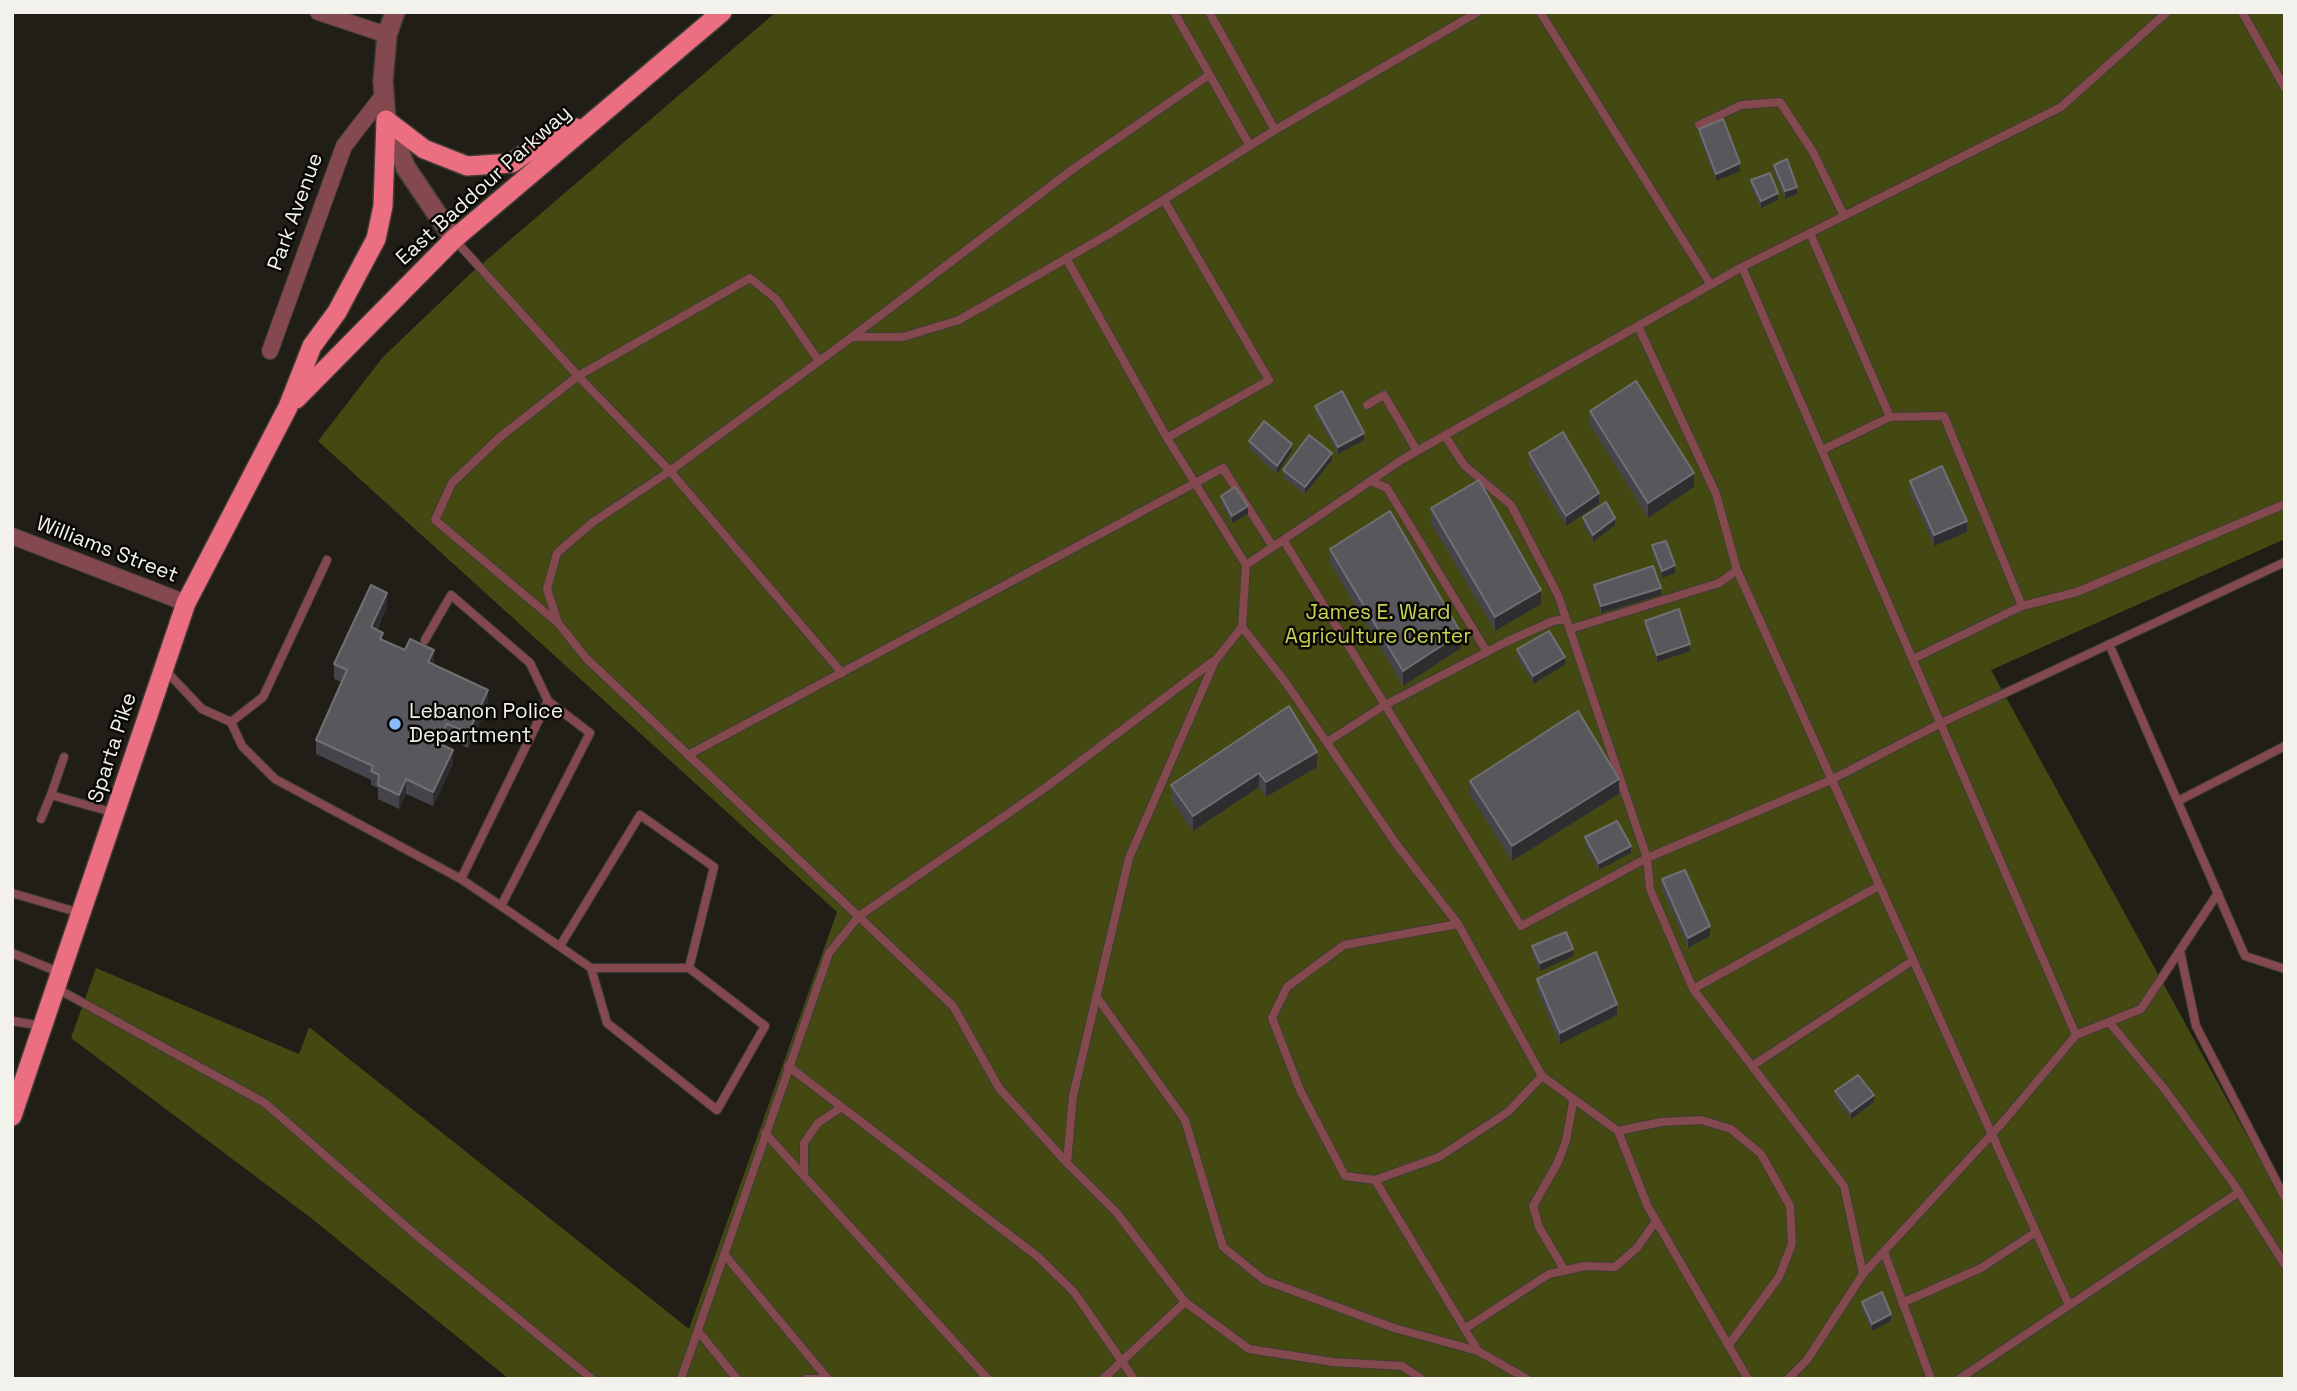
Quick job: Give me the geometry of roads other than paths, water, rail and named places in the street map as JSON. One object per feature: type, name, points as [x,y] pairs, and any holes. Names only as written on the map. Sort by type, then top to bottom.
[{"type":"main road","name":"East Baddour Parkway","points":[[288,407],[454,239],[586,124],[722,12]]},
{"type":"main road","points":[[386,120],[424,149],[467,166],[486,167],[512,163],[545,139],[586,124]]},
{"type":"main road","points":[[288,407],[312,346],[337,312],[376,239],[383,206],[386,120]]},
{"type":"main road","name":"Sparta Pike","points":[[12,1116],[186,603],[288,407]]},
{"type":"street","points":[[318,12],[387,35]]},
{"type":"street","points":[[395,12],[387,35],[382,97],[386,120],[406,168],[454,239]]},
{"type":"street","name":"Park Avenue","points":[[271,351],[344,146],[382,97]]},
{"type":"street","name":"Williams Street","points":[[12,536],[186,603]]},
{"type":"lane","points":[[1174,12],[1250,146]]},
{"type":"lane","points":[[1209,12],[1275,130]]},
{"type":"lane","points":[[852,337],[903,337],[959,320],[1164,200],[1275,130],[1478,12]]},
{"type":"lane","points":[[1540,12],[1711,285]]},
{"type":"lane","points":[[1246,565],[1418,451],[1742,267],[2061,107],[2167,12]]},
{"type":"lane","points":[[2242,12],[2285,88]]},
{"type":"lane","points":[[558,623],[547,589],[556,552],[593,522],[670,471],[852,337],[1073,169],[1209,75]]},
{"type":"lane","points":[[1699,125],[1741,105],[1780,102],[1813,152],[1844,216]]},
{"type":"lane","points":[[1164,200],[1269,380],[1167,438]]},
{"type":"lane","points":[[1810,233],[1890,417]]},
{"type":"lane","points":[[454,239],[578,376],[670,471],[842,673]]},
{"type":"lane","points":[[681,1379],[829,953],[859,916],[1045,788],[1215,661],[1242,627],[1246,565],[1167,438],[1066,258]]},
{"type":"lane","points":[[1742,267],[2076,1035]]},
{"type":"lane","points":[[819,361],[776,299],[750,278],[578,376],[500,437],[452,483],[435,520],[558,623],[586,658],[953,1006],[999,1088],[1116,1212],[1185,1302],[1249,1349],[1333,1362],[1402,1366],[1422,1379]]},
{"type":"lane","points":[[1638,326],[1716,494],[1737,570],[2069,1305]]},
{"type":"lane","points":[[1367,405],[1384,395],[1418,451]]},
{"type":"lane","points":[[1822,450],[1890,417],[1944,416],[2022,606]]},
{"type":"lane","points":[[1445,436],[1464,464],[1511,505],[1558,595],[1647,858],[1650,889],[1693,989],[1844,1186],[1863,1274]]},
{"type":"lane","points":[[688,755],[1223,468],[1273,547]]},
{"type":"lane","points":[[1371,481],[1387,488],[1488,652]]},
{"type":"lane","points":[[1913,659],[2022,606],[2077,592],[2285,504]]},
{"type":"lane","points":[[1284,541],[1521,926],[1647,858],[1831,780],[1941,723],[2285,562]]},
{"type":"lane","points":[[231,722],[263,697],[327,560]]},
{"type":"lane","points":[[1570,629],[1719,583],[1737,570]]},
{"type":"lane","points":[[425,640],[451,595],[530,663],[548,701],[590,733],[501,906]]},
{"type":"lane","points":[[1327,742],[1385,705],[1553,621],[1566,619]]},
{"type":"lane","points":[[1242,627],[1327,742],[1397,845],[1458,923],[1542,1076],[1618,1131],[1656,1221],[1748,1379]]},
{"type":"lane","points":[[2109,644],[2245,956],[2285,969]]},
{"type":"lane","points":[[1067,1163],[1073,1096],[1129,858],[1215,661]]},
{"type":"lane","points":[[163,668],[202,709],[231,722],[242,746],[275,779],[461,879],[591,968],[689,968],[765,1026],[717,1110],[607,1023],[591,968]]},
{"type":"lane","points":[[461,879],[548,701]]},
{"type":"lane","points":[[2178,801],[2285,746]]},
{"type":"lane","points":[[41,819],[64,757]]},
{"type":"lane","points":[[51,795],[115,813]]},
{"type":"lane","points":[[560,946],[640,815],[714,867],[689,968]]},
{"type":"lane","points":[[1693,989],[1879,886]]},
{"type":"lane","points":[[1788,1379],[1807,1360],[1863,1274],[1991,1135],[2076,1035],[2141,1009],[2218,892]]},
{"type":"lane","points":[[12,893],[81,914]]},
{"type":"lane","points":[[1458,923],[1344,945],[1287,987],[1272,1018],[1300,1090],[1345,1176],[1375,1180],[1439,1157],[1508,1112],[1542,1076]]},
{"type":"lane","points":[[2179,951],[2196,1026],[2285,1198]]},
{"type":"lane","points":[[12,953],[265,1103],[417,1236],[592,1379]]},
{"type":"lane","points":[[1752,1066],[1912,961]]},
{"type":"lane","points":[[1096,996],[1185,1120],[1223,1247],[1264,1280],[1394,1328],[1478,1351],[1527,1379]]},
{"type":"lane","points":[[12,1021],[43,1026]]},
{"type":"lane","points":[[2109,1022],[2166,1091],[2239,1192],[2285,1265]]},
{"type":"lane","points":[[788,1066],[1037,1256],[1074,1293],[1134,1379]]},
{"type":"lane","points":[[1565,1271],[1539,1227],[1533,1206],[1558,1162],[1566,1141],[1573,1101]]},
{"type":"lane","points":[[804,1176],[804,1143],[818,1123],[842,1107]]},
{"type":"lane","points":[[1618,1131],[1661,1122],[1701,1120],[1731,1129],[1761,1154],[1790,1206],[1792,1244],[1779,1277],[1728,1346]]},
{"type":"lane","points":[[765,1133],[988,1379]]},
{"type":"lane","points":[[1375,1180],[1478,1351]]},
{"type":"lane","points":[[1959,1379],[2239,1192]]},
{"type":"lane","points":[[1466,1328],[1549,1274],[1585,1266],[1615,1267],[1637,1248],[1656,1221]]},
{"type":"lane","points":[[1902,1303],[1981,1268],[2035,1232]]},
{"type":"lane","points":[[1884,1252],[1931,1379]]},
{"type":"lane","points":[[724,1254],[828,1379]]},
{"type":"lane","points":[[1103,1379],[1185,1302]]},
{"type":"lane","points":[[698,1331],[737,1379]]},
{"type":"lane","points":[[806,1379],[820,1379]]},
{"type":"place","name":"Lebanon Police Department","points":[[395,724]]},
{"type":"park label","name":"James E. Ward Agriculture Center","points":[[1378,625]]}]
